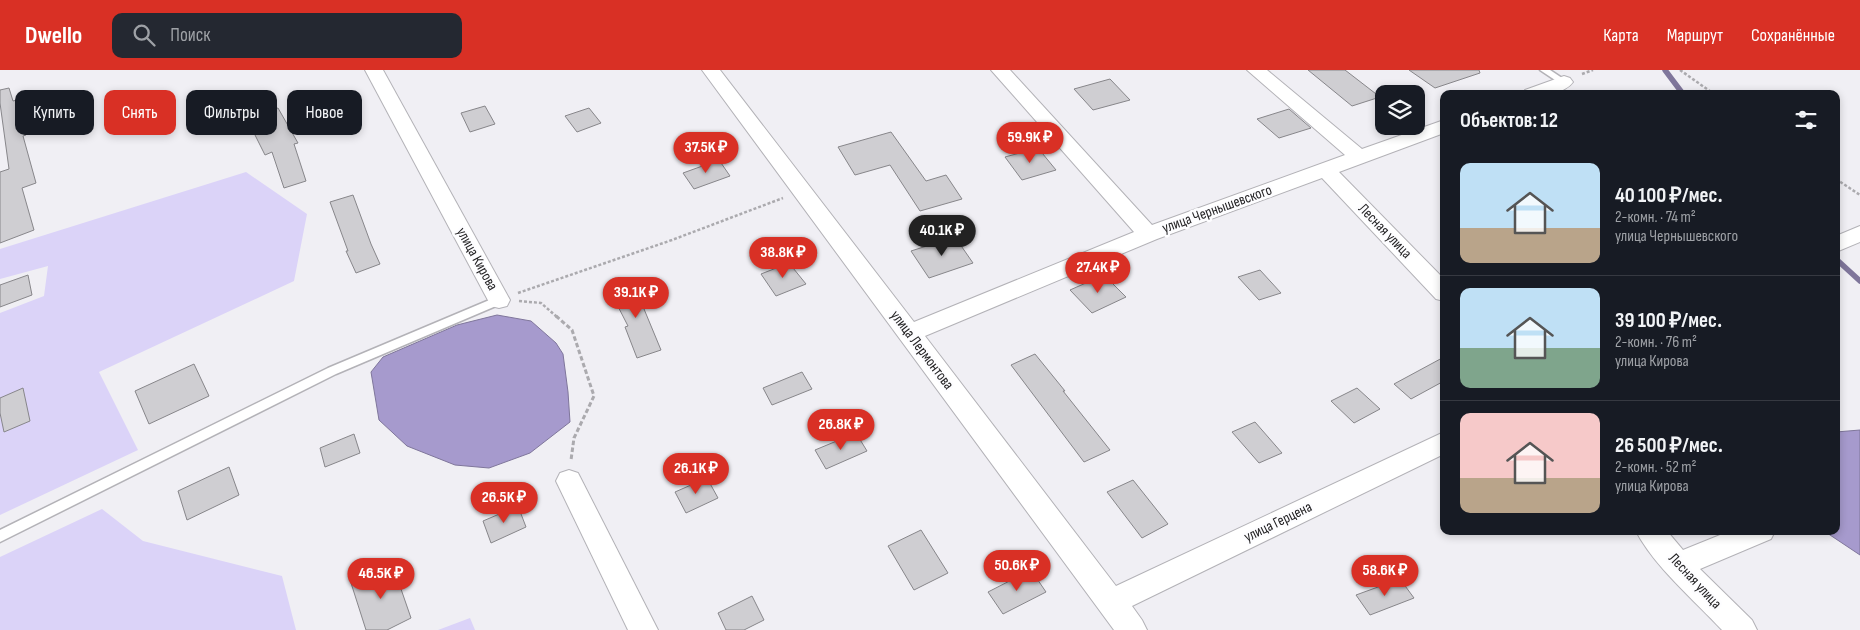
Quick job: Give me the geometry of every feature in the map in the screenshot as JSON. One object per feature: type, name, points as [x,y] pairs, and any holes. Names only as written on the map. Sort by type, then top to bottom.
[{"type":"street","name":"улица Кирова","points":[[374,70],[499,300]]},
{"type":"street","name":"улица Лермонтова","points":[[712,70],[1132,630]]},
{"type":"street","points":[[1000,70],[1145,230]]},
{"type":"street","points":[[1256,70],[1359,157]]},
{"type":"street","points":[[1543,90],[1564,82]]},
{"type":"street","name":"улица Чернышевского","points":[[910,333],[1145,230],[1326,170],[1440,127]]},
{"type":"street","name":"Лесная улица","points":[[1326,170],[1440,289]]},
{"type":"street","points":[[1840,243],[1860,233]]},
{"type":"street","name":"улица Герцена","points":[[1111,602],[1440,444]]},
{"type":"street","points":[[569,481],[643,630]]},
{"type":"street","name":"Лесная улица","points":[[1653,535],[1678,565],[1742,630]]},
{"type":"street","points":[[1678,565],[1751,535]]},
{"type":"lane","points":[[1544,70],[1564,82]]},
{"type":"lane","points":[[0,536],[332,371],[499,300]]},
{"type":"path","points":[[1680,70],[1708,90]]},
{"type":"path","points":[[1840,182],[1860,195]]},
{"type":"path","points":[[499,300],[672,240],[801,191]]},
{"type":"path","name":"улица Кирова","points":[[499,300],[541,303],[572,330],[594,396],[574,438],[569,481]]},
{"type":"shaded area","points":[[246,172],[307,214],[294,281],[99,372],[138,450],[0,515],[0,313],[44,296],[48,266],[0,279],[0,249]]},
{"type":"shaded area","points":[[497,315],[531,321],[556,343],[563,354],[570,422],[530,453],[489,468],[455,465],[407,446],[379,420],[371,372],[383,357],[457,325]]},
{"type":"shaded area","points":[[1860,430],[1860,555],[1830,535],[1840,535],[1840,432]]},
{"type":"shaded area","points":[[102,509],[143,541],[282,576],[296,630],[0,630],[0,557]]},
{"type":"shaded area","points":[[470,618],[475,630],[438,630]]},
{"type":"building","points":[[1308,70],[1345,70],[1375,93],[1375,99],[1352,106]]},
{"type":"building","points":[[1409,70],[1479,70],[1480,73],[1435,88]]},
{"type":"building","points":[[1110,79],[1130,100],[1093,110],[1074,89]]},
{"type":"building","points":[[9,88],[13,101],[15,100],[15,135],[26,135],[23,136],[36,183],[22,188],[34,230],[0,243],[0,172],[9,169],[0,90]]},
{"type":"building","points":[[485,106],[495,124],[470,132],[461,113]]},
{"type":"building","points":[[277,108],[287,124],[287,135],[293,135],[298,143],[294,144],[306,181],[284,188],[272,152],[265,155],[255,135],[277,135]]},
{"type":"building","points":[[589,108],[601,123],[577,132],[565,116]]},
{"type":"building","points":[[1289,109],[1311,128],[1279,138],[1257,119]]},
{"type":"building","points":[[891,132],[926,181],[946,175],[962,199],[920,211],[890,165],[855,175],[838,147]]},
{"type":"building","points":[[1038,148],[1056,170],[1022,180],[1005,157]]},
{"type":"building","points":[[719,160],[730,176],[694,189],[683,173]]},
{"type":"building","points":[[353,195],[380,264],[356,273],[346,251],[348,251],[330,202]]},
{"type":"building","points":[[955,237],[973,263],[929,278],[911,251]]},
{"type":"building","points":[[789,263],[806,284],[776,296],[761,274]]},
{"type":"building","points":[[1260,270],[1281,293],[1259,300],[1238,277]]},
{"type":"building","points":[[28,275],[32,295],[0,307],[0,285]]},
{"type":"building","points":[[1104,275],[1126,297],[1092,313],[1070,290]]},
{"type":"building","points":[[630,281],[647,308],[644,309],[661,350],[637,358],[625,327],[628,326],[609,289]]},
{"type":"building","points":[[1035,354],[1110,450],[1084,462],[1011,365]]},
{"type":"building","points":[[1440,359],[1440,383],[1411,399],[1394,384]]},
{"type":"building","points":[[194,364],[209,396],[149,424],[135,391]]},
{"type":"building","points":[[802,372],[812,389],[772,405],[763,388]]},
{"type":"building","points":[[23,388],[30,421],[4,432],[0,413],[0,398]]},
{"type":"building","points":[[1357,388],[1380,409],[1354,423],[1331,401]]},
{"type":"building","points":[[1255,422],[1282,453],[1259,463],[1232,432]]},
{"type":"building","points":[[856,433],[867,451],[826,469],[815,450]]},
{"type":"building","points":[[354,434],[360,453],[325,467],[320,448]]},
{"type":"building","points":[[229,467],[239,495],[187,520],[178,491]]},
{"type":"building","points":[[707,478],[718,498],[686,513],[675,492]]},
{"type":"building","points":[[1133,480],[1168,524],[1142,538],[1107,492]]},
{"type":"building","points":[[518,506],[526,527],[491,543],[483,521]]},
{"type":"building","points":[[921,530],[948,573],[914,590],[888,546]]},
{"type":"building","points":[[392,563],[411,618],[387,630],[366,630],[351,583]]},
{"type":"building","points":[[1031,570],[1046,592],[1003,614],[988,592]]},
{"type":"building","points":[[1400,579],[1414,598],[1370,615],[1356,595]]},
{"type":"building","points":[[752,596],[764,620],[744,630],[726,630],[718,613]]},
{"type":"waterway","points":[[1665,70],[1680,90]]},
{"type":"waterway","points":[[1840,263],[1860,281]]}]
